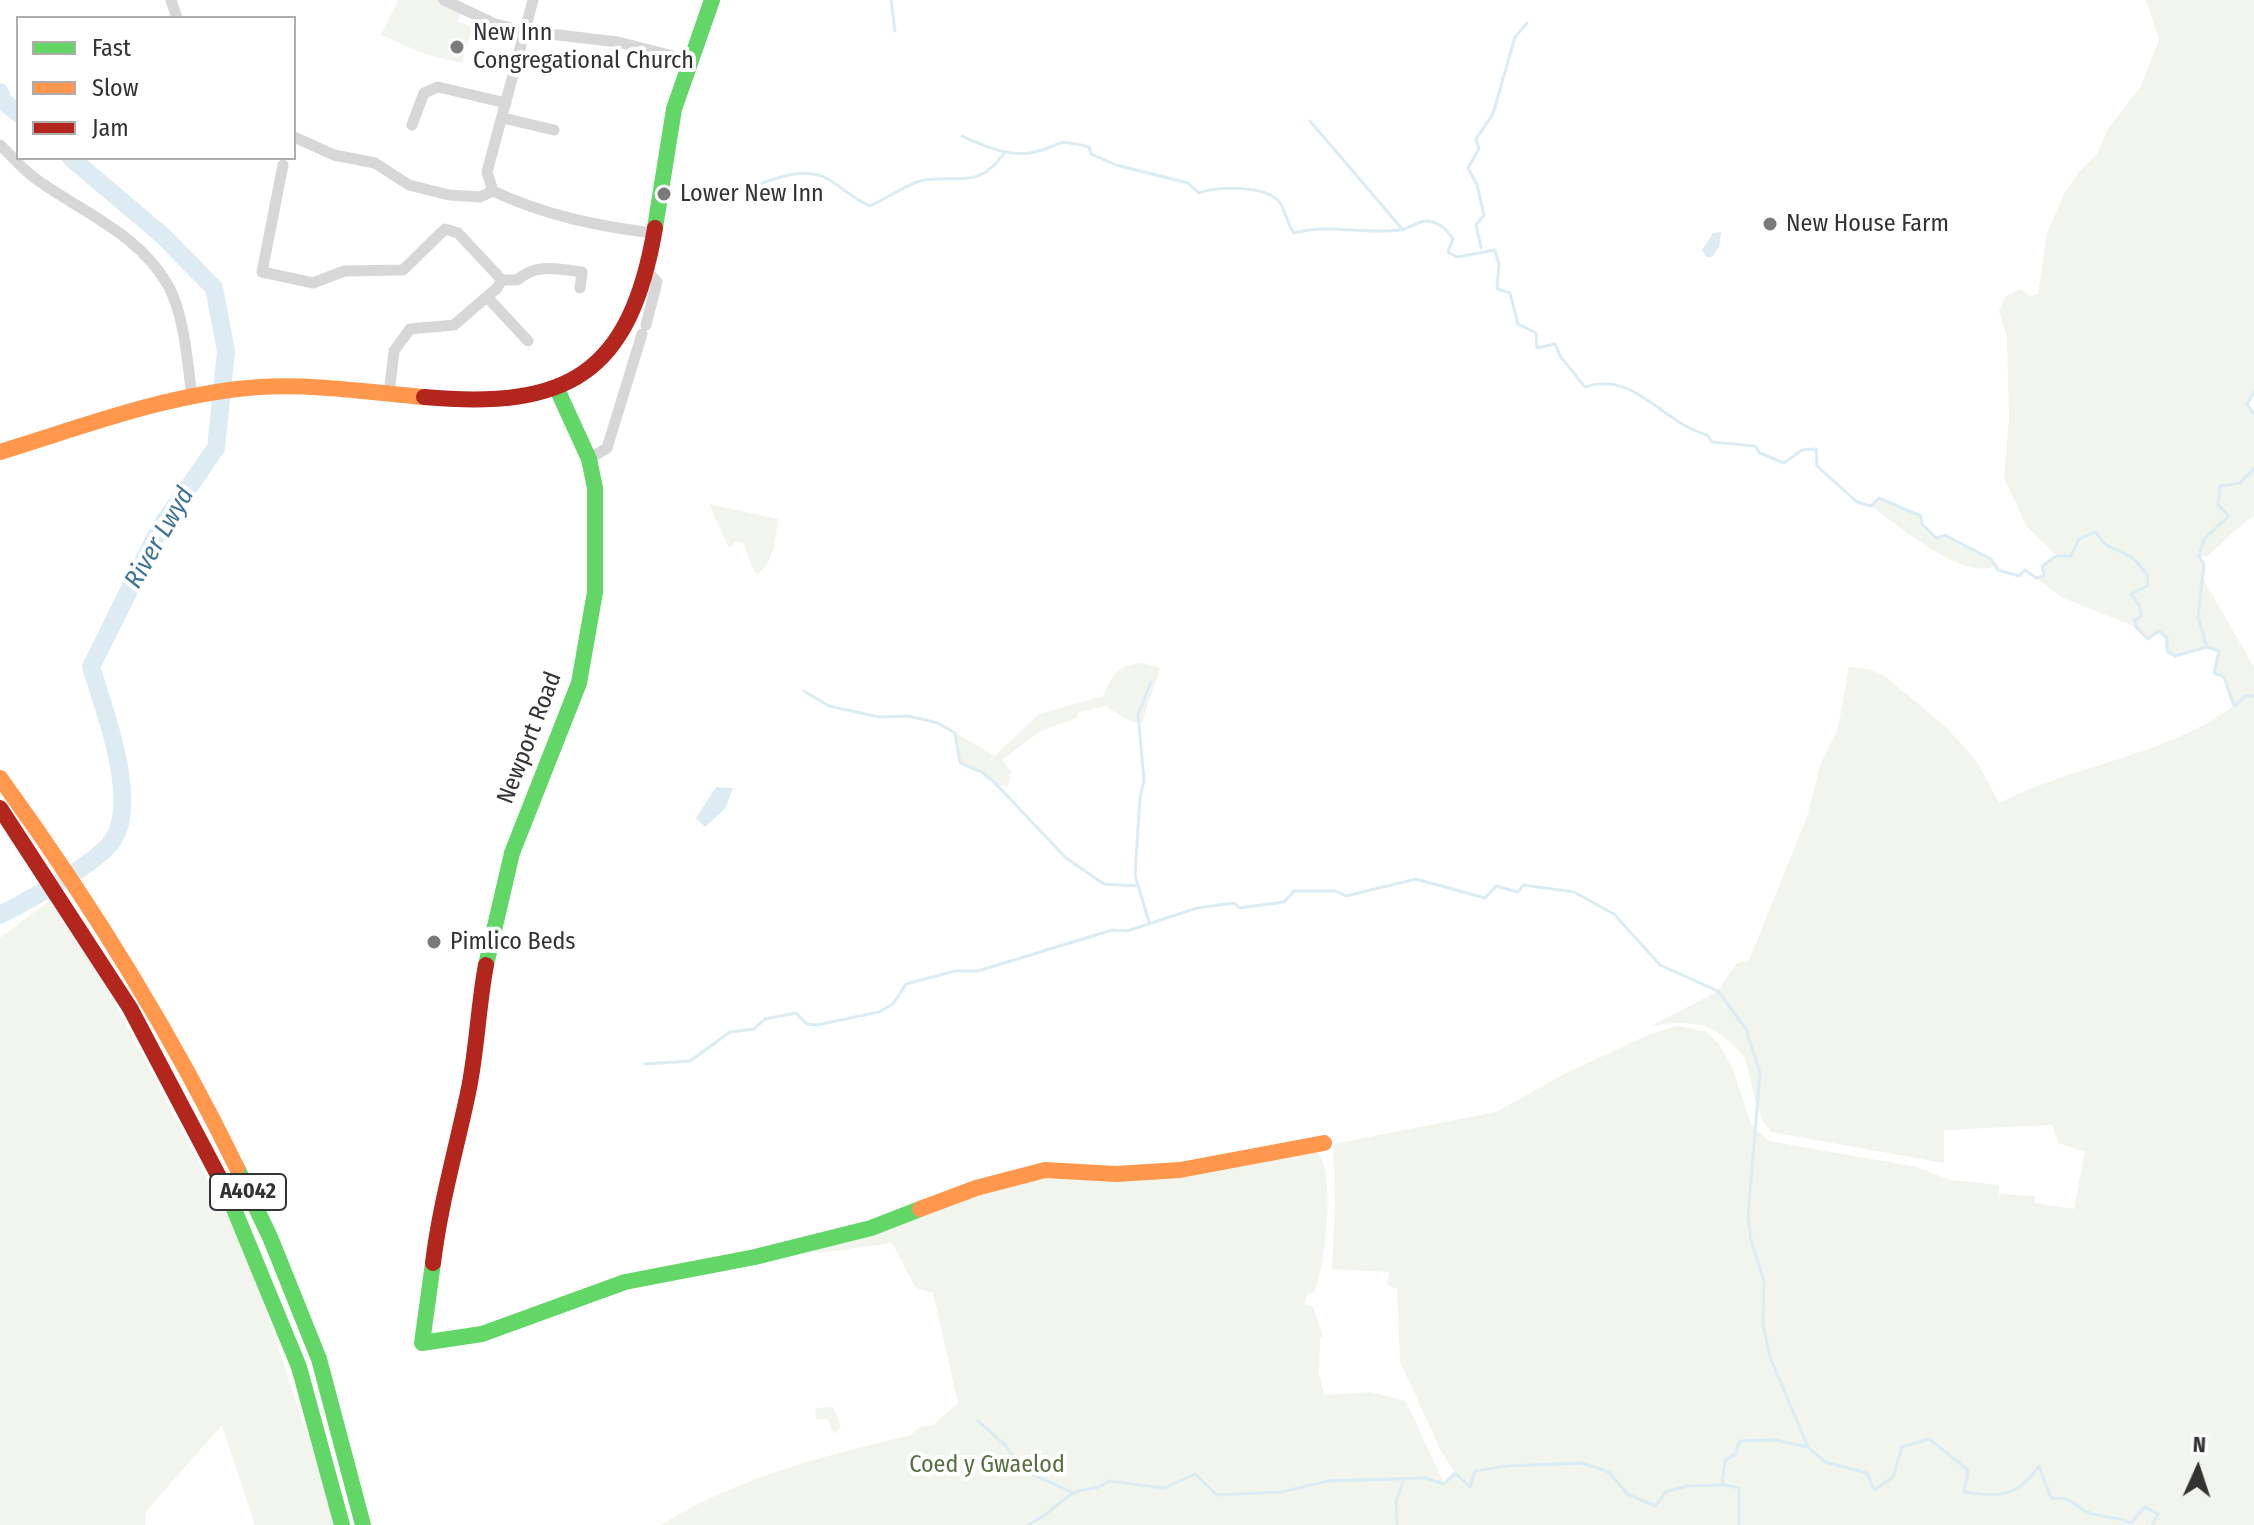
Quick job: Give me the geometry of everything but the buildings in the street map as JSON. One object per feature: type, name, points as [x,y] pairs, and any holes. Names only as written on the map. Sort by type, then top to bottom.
[{"type":"main road","points":[[0,452],[192,396],[242,389],[318,387],[476,402],[522,399],[557,389],[609,351],[626,326],[653,233],[674,110],[712,0]]},
{"type":"main road","name":"Newport Road","points":[[557,389],[589,459],[595,488],[595,592],[579,683],[517,840],[497,907],[476,1015],[469,1090],[439,1215],[422,1343],[482,1334],[625,1282],[755,1257],[871,1228],[976,1188],[1045,1170],[1116,1174],[1180,1170],[1324,1143]]},
{"type":"main road","name":"A4042","points":[[0,778],[76,883],[169,1036],[270,1237],[319,1359],[363,1525]]},
{"type":"main road","name":"A4042","points":[[0,808],[62,894],[154,1044],[255,1253],[300,1370],[342,1525]]},
{"type":"street","points":[[444,0],[495,24],[524,31],[618,42],[689,60]]},
{"type":"street","points":[[533,0],[487,172],[493,191],[528,207],[582,222],[653,233]]},
{"type":"street","points":[[412,125],[424,93],[438,87],[506,103]]},
{"type":"street","points":[[503,118],[554,130]]},
{"type":"street","points":[[296,138],[334,155],[375,163],[409,185],[449,195],[480,197],[493,191]]},
{"type":"street","points":[[0,145],[33,177],[119,232],[150,259],[170,290],[184,339],[192,396]]},
{"type":"street","points":[[283,165],[262,272],[313,283],[344,271],[403,270],[445,229],[458,233],[502,280],[517,280],[528,271],[541,267],[582,272],[580,288]]},
{"type":"street","points":[[589,459],[607,448],[644,330],[657,282],[645,269]]},
{"type":"street","points":[[389,394],[394,351],[410,329],[454,325],[502,280]]},
{"type":"street","points":[[487,297],[528,341]]},
{"type":"green space","points":[[398,0],[445,0],[464,8],[458,21],[472,27],[462,63],[427,55],[381,35]]},
{"type":"green space","name":"Coed y Gwaelod","points":[[2146,0],[2254,0],[2254,392],[2247,404],[2254,413],[2254,516],[2207,557],[2200,556],[2204,564],[2203,579],[2254,667],[2254,1525],[661,1525],[690,1508],[751,1481],[814,1460],[911,1435],[920,1427],[933,1425],[958,1403],[933,1293],[916,1288],[892,1243],[820,1253],[809,1249],[1047,1174],[1075,1174],[1313,1148],[1321,1158],[1326,1174],[1327,1217],[1318,1280],[1314,1293],[1307,1294],[1305,1304],[1313,1307],[1323,1336],[1320,1338],[1319,1375],[1325,1395],[1371,1392],[1406,1401],[1444,1484],[1455,1472],[1442,1453],[1400,1362],[1397,1289],[1387,1285],[1389,1272],[1332,1269],[1335,1202],[1333,1144],[1496,1112],[1566,1073],[1648,1035],[1677,1026],[1705,1031],[1719,1044],[1732,1066],[1751,1124],[1769,1141],[1917,1167],[1950,1180],[1999,1185],[1999,1194],[2035,1196],[2034,1203],[2074,1209],[2085,1152],[2058,1143],[2052,1125],[1944,1130],[1944,1163],[1771,1132],[1758,1108],[1745,1059],[1722,1035],[1694,1024],[1651,1026],[1718,991],[1737,963],[1749,960],[1806,820],[1821,763],[1838,728],[1849,667],[1869,669],[1885,676],[1947,728],[1977,762],[1999,803],[2058,779],[2149,749],[2207,723],[2234,706],[2224,677],[2214,673],[2219,651],[2207,647],[2175,656],[2167,651],[2167,638],[2159,631],[2148,639],[2136,627],[2063,598],[2036,578],[2044,576],[2042,566],[2056,555],[2027,527],[2004,478],[2009,419],[2007,338],[1999,311],[2005,297],[2021,289],[2030,297],[2038,294],[2047,233],[2064,194],[2079,172],[2097,154],[2108,129],[2141,86],[2159,39]]},
{"type":"green space","points":[[1879,498],[1921,516],[1922,524],[1936,538],[1945,535],[1991,559],[1994,566],[1981,569],[1966,566],[1931,549],[1871,506]]},
{"type":"green space","points":[[709,504],[778,519],[771,557],[756,575],[743,543],[736,541],[729,548]]},
{"type":"green space","points":[[1143,663],[1160,668],[1142,723],[1128,720],[1105,706],[1079,712],[1076,718],[1039,732],[1002,760],[1011,771],[1008,786],[998,786],[982,772],[960,763],[955,733],[995,756],[1039,714],[1103,696],[1117,672]]},
{"type":"green space","points":[[49,901],[100,975],[248,1256],[327,1494],[333,1525],[255,1525],[222,1425],[146,1511],[145,1525],[0,1525],[0,938]]},
{"type":"green space","points":[[833,1407],[841,1426],[834,1434],[828,1419],[816,1419],[815,1408]]},
{"type":"shaded area","points":[[1721,232],[1719,247],[1712,257],[1706,257],[1702,250],[1713,233]]},
{"type":"shaded area","points":[[716,787],[733,788],[725,809],[705,827],[696,818]]},
{"type":"waterway","points":[[891,0],[895,31]]},
{"type":"waterway","points":[[1481,248],[1476,225],[1484,215],[1477,185],[1468,168],[1479,149],[1476,139],[1493,114],[1515,37],[1527,23]]},
{"type":"waterway","name":"River Lwyd","points":[[0,92],[3,101],[16,111]]},
{"type":"waterway","points":[[1310,121],[1403,230]]},
{"type":"waterway","points":[[962,136],[988,147],[1016,153],[1035,152],[1060,143],[1077,144],[1089,147],[1091,154],[1116,165],[1188,183],[1199,193],[1229,188],[1265,193],[1280,203],[1294,233],[1320,229],[1386,231],[1425,221],[1436,223],[1453,238],[1448,252],[1457,257],[1495,250],[1499,264],[1497,289],[1510,293],[1518,324],[1536,333],[1537,348],[1555,344],[1560,356],[1585,387],[1602,384],[1618,386],[1648,400],[1691,429],[1707,435],[1712,442],[1755,446],[1760,453],[1784,463],[1802,450],[1816,449],[1817,466],[1857,502],[1871,506],[1879,498],[1921,516],[1922,524],[1936,538],[1945,535],[1991,559],[1998,570],[2019,576],[2025,570],[2036,578],[2044,576],[2042,566],[2056,556],[2071,556],[2079,539],[2095,532],[2106,545],[2134,560],[2148,576],[2147,586],[2131,594],[2139,605],[2141,616],[2135,620],[2136,627],[2148,639],[2159,631],[2167,638],[2167,651],[2175,656],[2207,647],[2219,651],[2214,673],[2224,677],[2234,706],[2246,696],[2254,696]]},
{"type":"waterway","points":[[750,187],[787,175],[807,173],[826,178],[870,206],[920,181],[975,177],[995,164],[1005,152]]},
{"type":"waterway","name":"River Lwyd","points":[[0,915],[92,860],[113,840],[120,823],[122,802],[117,754],[91,667],[160,528],[216,448],[226,351],[214,288],[163,236],[73,160]]},
{"type":"waterway","points":[[2254,392],[2247,404],[2254,414]]},
{"type":"waterway","points":[[2207,647],[2198,617],[2204,564],[2199,556],[2204,539],[2229,516],[2218,505],[2220,486],[2240,483],[2254,468]]},
{"type":"waterway","points":[[1149,922],[1135,875],[1144,780],[1138,714],[1151,682]]},
{"type":"waterway","points":[[804,691],[829,706],[879,717],[908,716],[938,723],[955,733],[960,763],[982,772],[998,786],[1066,858],[1104,884],[1138,886]]},
{"type":"waterway","points":[[645,1064],[690,1061],[730,1032],[754,1029],[765,1019],[796,1013],[807,1024],[817,1025],[879,1012],[893,1004],[906,984],[955,971],[978,971],[1112,930],[1127,931],[1197,908],[1234,903],[1239,908],[1284,902],[1294,891],[1336,891],[1346,896],[1416,879],[1485,898],[1496,886],[1518,892],[1523,885],[1574,892],[1614,914],[1660,965],[1718,991],[1746,1029],[1760,1073],[1748,1216],[1751,1240],[1764,1282],[1763,1324],[1770,1357],[1808,1447]]},
{"type":"waterway","points":[[978,1421],[1004,1444],[1025,1471],[1074,1493]]},
{"type":"waterway","points":[[1027,1525],[1074,1493],[1109,1481],[1164,1488],[1195,1474],[1217,1495],[1281,1492],[1328,1481],[1425,1478],[1444,1484],[1455,1473],[1470,1487],[1475,1471],[1507,1466],[1582,1463],[1609,1472],[1627,1494],[1656,1506],[1665,1492],[1687,1486],[1722,1485],[1725,1461],[1736,1453],[1740,1441],[1775,1440],[1808,1447],[1825,1462],[1867,1473],[1874,1490],[1893,1477],[1902,1447],[1929,1439],[1968,1470],[1964,1492],[1987,1495],[2015,1490],[2039,1466],[2051,1498],[2066,1499],[2086,1512],[2131,1523],[2145,1507],[2158,1514],[2152,1525]]},
{"type":"waterway","points":[[1397,1525],[1396,1501],[1403,1482]]},
{"type":"waterway","points":[[1724,1485],[1739,1488],[1739,1525]]},
{"type":"traffic: fast","points":[[655,228],[674,109],[712,0]]},
{"type":"traffic: fast","points":[[486,965],[512,853],[579,683],[595,592],[595,488],[589,459],[557,389]]},
{"type":"traffic: fast","points":[[237,1168],[270,1237],[319,1359],[363,1525]]},
{"type":"traffic: fast","points":[[227,1192],[299,1367],[342,1525]]},
{"type":"traffic: fast","points":[[433,1263],[422,1343],[482,1334],[625,1282],[755,1257],[871,1228],[920,1209]]},
{"type":"traffic: slow","points":[[0,452],[128,412],[226,390],[301,387],[424,397]]},
{"type":"traffic: slow","points":[[0,778],[66,872],[127,968],[184,1066],[237,1168]]},
{"type":"traffic: slow","points":[[920,1209],[976,1188],[1045,1170],[1116,1174],[1180,1170],[1324,1143]]},
{"type":"traffic: jam","points":[[424,397],[474,400],[517,397],[553,388],[584,372],[609,350],[628,318],[644,278],[655,228]]},
{"type":"traffic: jam","points":[[0,808],[130,1008],[227,1192]]},
{"type":"traffic: jam","points":[[433,1263],[471,1077],[486,965]]},
{"type":"place","name":"New Inn Congregational Church","points":[[457,47]]},
{"type":"place","name":"Lower New Inn","points":[[664,194]]},
{"type":"place","name":"New House Farm","points":[[1770,224]]},
{"type":"place","name":"Pimlico Beds","points":[[434,942]]}]
